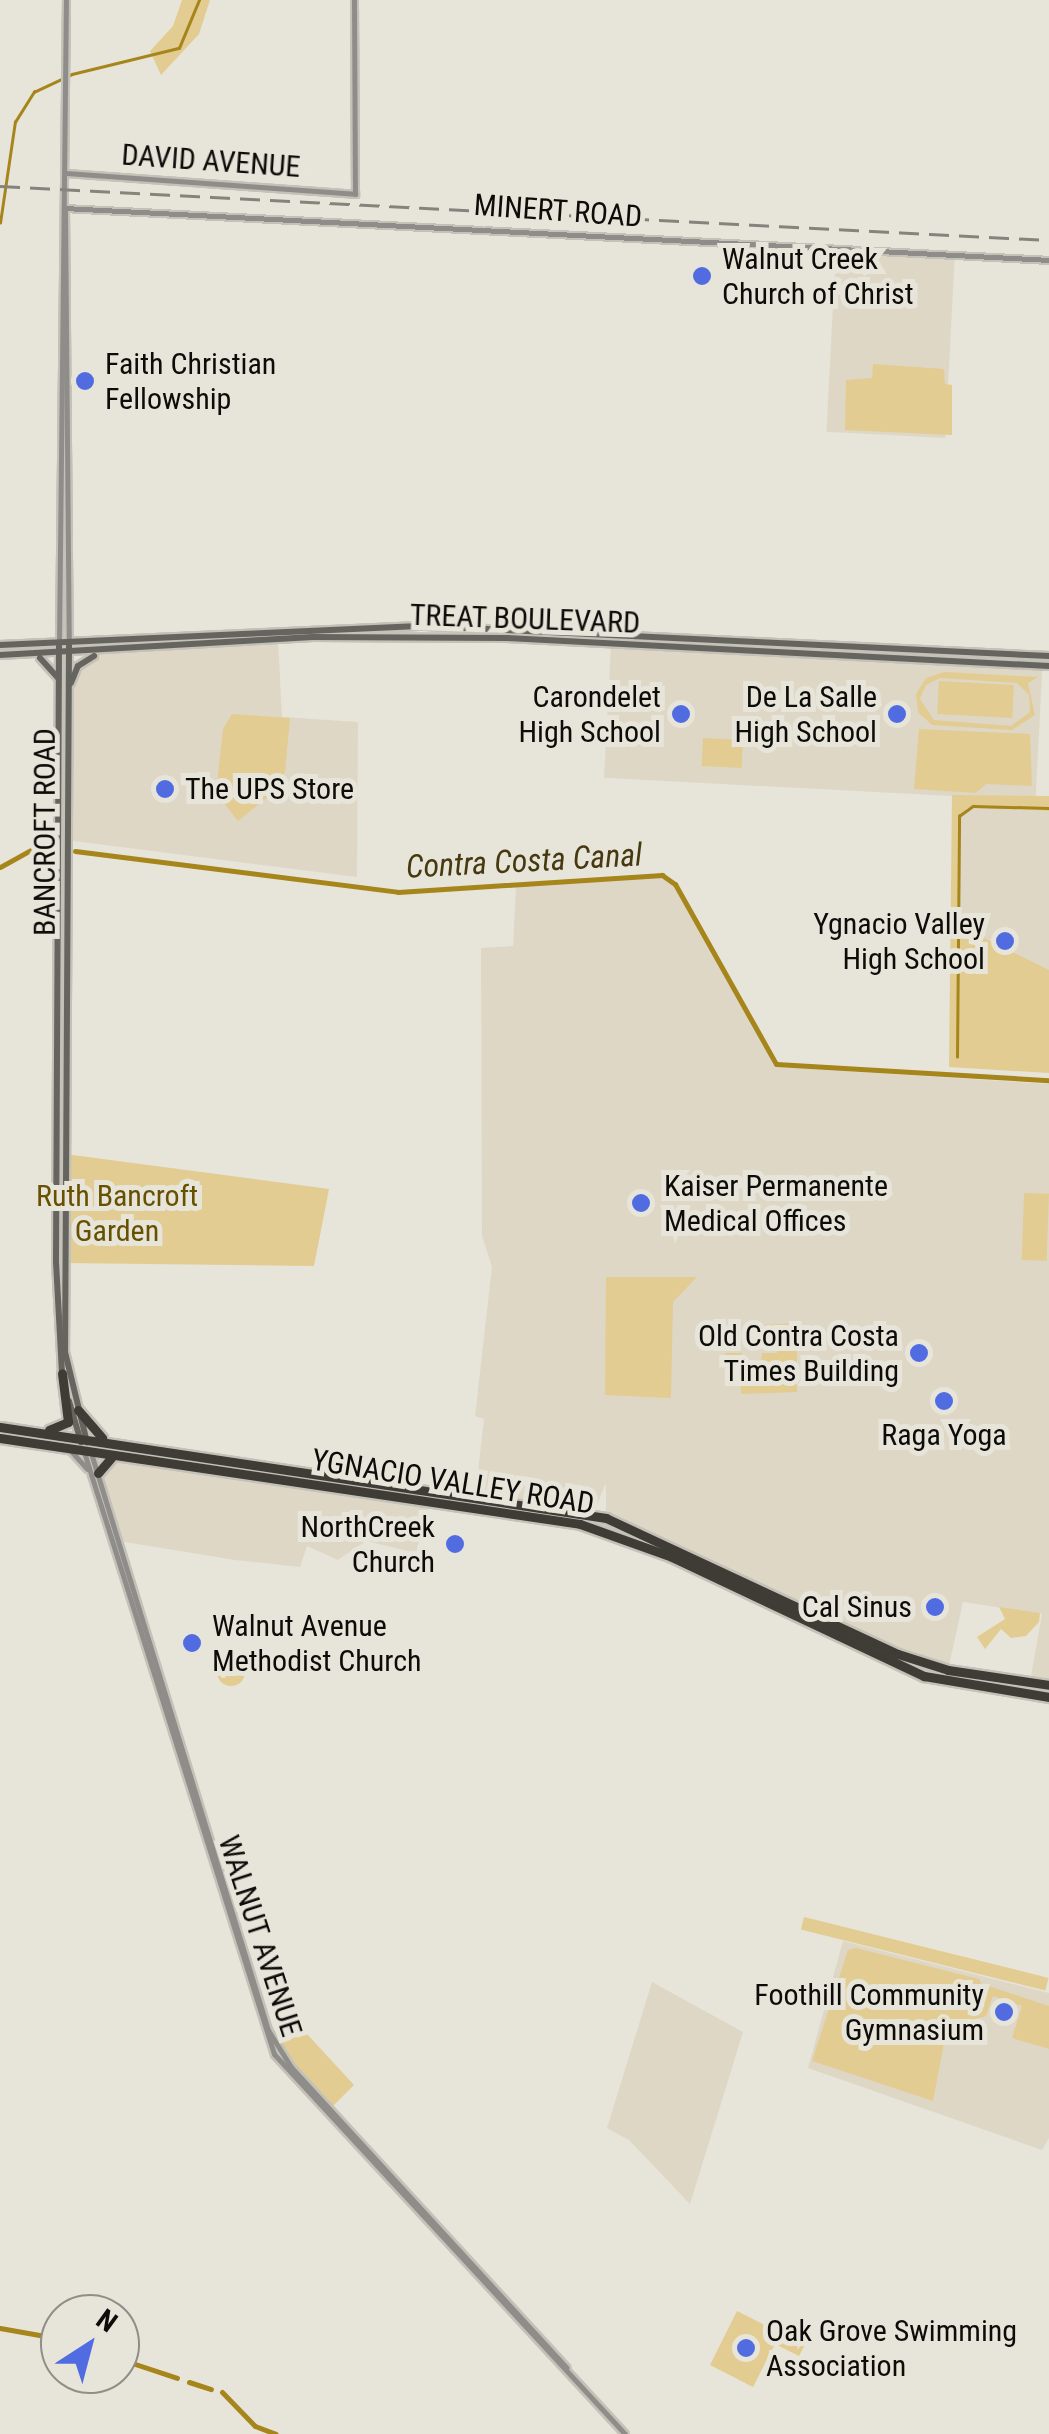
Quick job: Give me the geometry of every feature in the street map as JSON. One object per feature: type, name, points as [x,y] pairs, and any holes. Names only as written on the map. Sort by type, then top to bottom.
[{"type":"highway","points":[[22,1430],[55,1430],[68,1422],[62,1373]]},
{"type":"highway","points":[[78,1410],[95,1435],[128,1446]]},
{"type":"highway","name":"YGNACIO VALLEY ROAD","points":[[0,1427],[606,1518],[898,1654],[948,1670],[1049,1685]]},
{"type":"highway","name":"YGNACIO VALLEY ROAD","points":[[0,1438],[580,1524],[672,1557],[924,1676],[1049,1697]]},
{"type":"highway","points":[[94,1473],[115,1456]]},
{"type":"main road","name":"TREAT BOULEVARD","points":[[66,649],[412,626],[1049,656]]},
{"type":"main road","name":"TREAT BOULEVARD","points":[[0,646],[102,652],[312,636],[507,638],[1049,666]]},
{"type":"main road","name":"BANCROFT ROAD","points":[[66,649],[59,656],[62,1373],[87,1453]]},
{"type":"main road","name":"BANCROFT ROAD","points":[[66,649],[69,688],[65,1352],[83,1438]]},
{"type":"main road","points":[[69,688],[78,666],[102,652]]},
{"type":"main road","points":[[0,655],[59,656]]},
{"type":"main road","points":[[34,656],[59,678]]},
{"type":"main road","points":[[58,874],[67,889]]},
{"type":"street","name":"BANCROFT ROAD","points":[[66,0],[63,68],[66,649]]},
{"type":"street","name":"DAVID AVENUE","points":[[64,173],[355,194],[354,0]]},
{"type":"street","name":"MINERT ROAD","points":[[64,208],[1049,260]]},
{"type":"street","points":[[68,1450],[94,1473]]},
{"type":"street","name":"WALNUT AVENUE","points":[[87,1453],[272,2038],[625,2434]]},
{"type":"shaded area","points":[[836,249],[955,255],[945,438],[826,432]]},
{"type":"shaded area","points":[[278,639],[282,717],[358,722],[357,877],[66,840],[69,688],[82,662],[102,653]]},
{"type":"shaded area","name":"De La Salle High School","points":[[611,645],[1042,668],[1035,800],[604,778]]},
{"type":"shaded area","name":"Ygnacio Valley High School","points":[[967,808],[1049,811],[1049,1073],[960,926],[959,819]]},
{"type":"shaded area","points":[[657,875],[675,884],[778,1067],[1049,1084],[1049,1685],[1030,1682],[1042,1614],[963,1602],[948,1670],[606,1518],[606,1483],[592,1516],[475,1498],[484,1419],[475,1416],[492,1267],[482,1236],[481,948],[513,946],[516,887]]},
{"type":"shaded area","points":[[115,1456],[430,1501],[416,1553],[366,1541],[338,1560],[307,1546],[300,1567],[235,1560],[119,1541],[98,1473]]},
{"type":"shaded area","points":[[843,1941],[1049,1993],[1049,2138],[1042,2150],[808,2068]]},
{"type":"shaded area","points":[[652,1982],[743,2032],[690,2204],[629,2140],[607,2128]]},
{"type":"green space","points":[[182,0],[210,0],[199,34],[161,75],[150,51],[173,26]]},
{"type":"green space","points":[[873,364],[944,369],[945,384],[952,385],[952,435],[845,430],[846,380],[872,378]]},
{"type":"green space","points":[[944,672],[1038,677],[1028,683],[1035,715],[1012,730],[932,725],[918,712],[916,694],[926,678]],"holes":[[[940,678],[1017,683],[1029,695],[1030,712],[1011,726],[934,720],[920,699],[926,685]]]},
{"type":"green space","points":[[939,681],[1014,685],[1012,718],[937,714]]},
{"type":"green space","points":[[232,714],[290,718],[285,772],[269,796],[238,821],[216,793],[223,729]]},
{"type":"green space","points":[[919,729],[1030,734],[1032,786],[986,784],[976,793],[914,789]]},
{"type":"green space","points":[[703,738],[743,740],[741,768],[702,766]]},
{"type":"green space","points":[[952,795],[1049,796],[1049,811],[967,808],[959,819],[960,926],[1049,970],[1049,1073],[949,1067]]},
{"type":"green space","name":"Ruth Bancroft Garden","points":[[65,1154],[329,1189],[314,1266],[64,1263]]},
{"type":"green space","points":[[1024,1193],[1049,1194],[1047,1261],[1022,1260]]},
{"type":"green space","points":[[606,1277],[697,1277],[673,1302],[671,1398],[605,1395]]},
{"type":"green space","points":[[797,1323],[797,1392],[741,1394],[739,1366],[726,1364],[725,1353],[742,1353],[742,1373],[760,1373],[762,1353],[777,1353],[777,1334],[762,1333],[762,1325]]},
{"type":"green space","points":[[999,1607],[1040,1613],[1039,1622],[1026,1636],[1011,1638],[1001,1629],[985,1649],[977,1637],[1005,1619]]},
{"type":"green space","points":[[231,1658],[241,1662],[245,1672],[241,1682],[231,1686],[221,1682],[217,1672],[221,1662]]},
{"type":"green space","points":[[804,1917],[1049,1978],[1045,1991],[801,1930]]},
{"type":"green space","points":[[856,1948],[979,1979],[986,1992],[989,1986],[1049,2006],[1049,2049],[1012,2038],[1022,2006],[993,1996],[986,2016],[954,2025],[945,2038],[933,2101],[812,2061],[848,1950]]},
{"type":"green space","points":[[284,2009],[354,2085],[330,2109],[276,2043]]},
{"type":"green space","name":"Oak Grove Swimming Association","points":[[737,2311],[805,2345],[799,2356],[775,2344],[753,2387],[710,2365]]},
{"type":"waterway","points":[[0,223],[15,122],[34,92],[72,74],[179,48],[199,0]]},
{"type":"waterway","points":[[957,1057],[959,816],[973,806],[1049,808]]},
{"type":"waterway","name":"Contra Costa Canal","points":[[0,867],[34,848],[52,849]]},
{"type":"waterway","name":"Contra Costa Canal","points":[[75,851],[398,892],[662,875],[675,884],[776,1064],[1049,1080]]},
{"type":"waterway","points":[[0,2328],[40,2335]]},
{"type":"waterway","points":[[140,2366],[177,2378]]},
{"type":"waterway","points":[[189,2382],[211,2389]]},
{"type":"waterway","points":[[222,2392],[255,2426],[276,2434]]},
{"type":"railway","points":[[0,186],[1049,240]]},
{"type":"place","name":"Walnut Creek Church of Christ","points":[[702,276]]},
{"type":"place","name":"Faith Christian Fellowship","points":[[85,381]]},
{"type":"place","name":"Carondelet High School","points":[[681,714]]},
{"type":"place","name":"De La Salle High School","points":[[897,714]]},
{"type":"place","name":"The UPS Store","points":[[165,789]]},
{"type":"place","name":"Ygnacio Valley High School","points":[[1005,941]]},
{"type":"place","name":"Kaiser Permanente Medical Offices","points":[[641,1203]]},
{"type":"place","name":"Old Contra Costa Times Building","points":[[919,1353]]},
{"type":"place","name":"Raga Yoga","points":[[944,1401]]},
{"type":"place","name":"NorthCreek Church","points":[[455,1544]]},
{"type":"place","name":"Cal Sinus","points":[[935,1607]]},
{"type":"place","name":"Walnut Avenue Methodist Church","points":[[192,1643]]},
{"type":"place","name":"Foothill Community Gymnasium","points":[[1004,2012]]},
{"type":"place","name":"Oak Grove Swimming Association","points":[[746,2348]]}]
